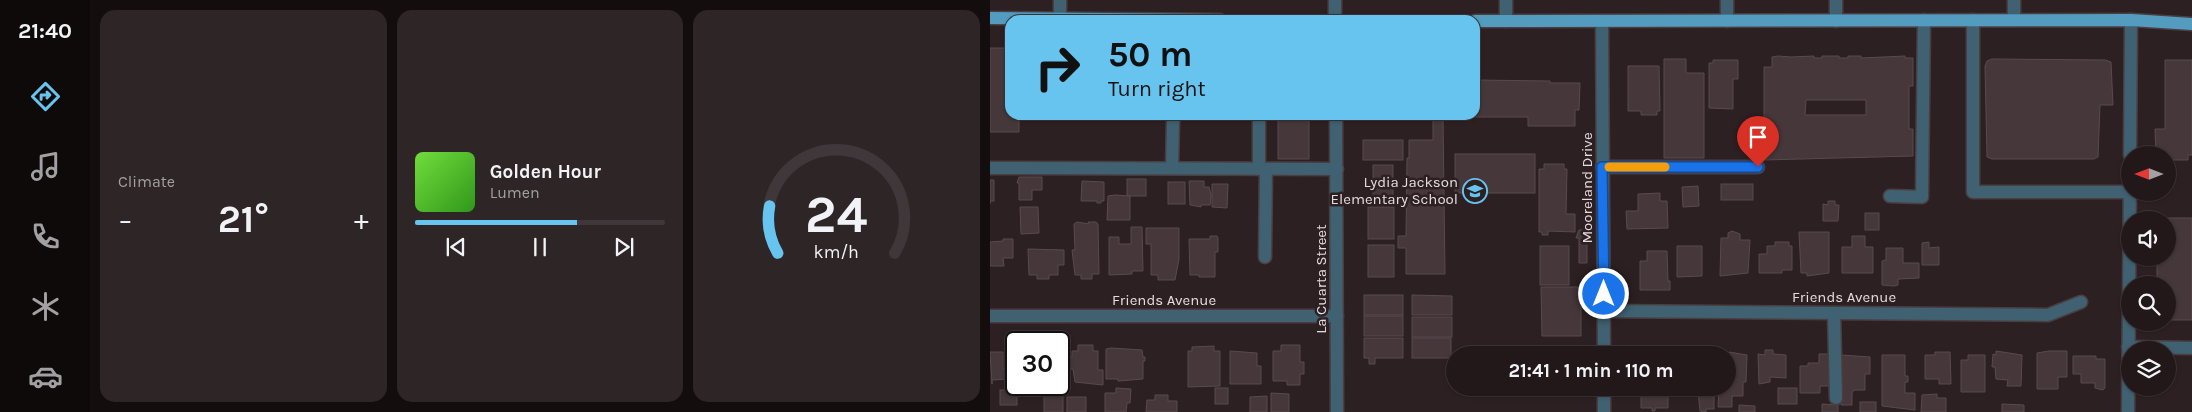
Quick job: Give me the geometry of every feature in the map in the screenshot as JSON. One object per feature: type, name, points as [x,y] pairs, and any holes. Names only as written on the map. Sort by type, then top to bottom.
[{"type":"main road","points":[[990,18],[1005,18]]},
{"type":"main road","points":[[1480,21],[2131,20],[2192,24]]},
{"type":"street","points":[[1060,0],[1060,15]]},
{"type":"street","points":[[1335,15],[1336,0]]},
{"type":"street","points":[[1506,0],[1506,21]]},
{"type":"street","points":[[1727,0],[1727,21]]},
{"type":"street","points":[[1836,0],[1836,21]]},
{"type":"street","points":[[2014,0],[2014,20]]},
{"type":"street","points":[[1890,196],[1922,197],[1924,20]]},
{"type":"street","points":[[1973,20],[1973,192],[2121,192]]},
{"type":"street","points":[[2130,146],[2131,20]]},
{"type":"street","name":"Mooreland Drive","points":[[1602,21],[1604,346]]},
{"type":"street","points":[[1172,168],[1174,120]]},
{"type":"street","points":[[1259,120],[1265,257]]},
{"type":"street","name":"La Cuarta Street","points":[[1336,120],[1337,412]]},
{"type":"street","points":[[1602,167],[1758,167]]},
{"type":"street","points":[[990,168],[1337,169]]},
{"type":"street","points":[[2128,341],[2130,201]]},
{"type":"street","name":"Friends Avenue","points":[[1604,312],[2048,315],[2081,302]]},
{"type":"street","points":[[1834,313],[1836,398]]},
{"type":"street","name":"Friends Avenue","points":[[990,316],[1337,316]]},
{"type":"street","points":[[2176,348],[2192,348]]},
{"type":"street","points":[[1604,396],[1604,412]]},
{"type":"street","points":[[2128,396],[2128,412]]},
{"type":"building","points":[[990,48],[1005,48],[1005,120],[1019,120],[1019,132],[990,132]]},
{"type":"building","points":[[1814,56],[1814,58],[1822,58],[1822,56],[1839,56],[1839,58],[1848,58],[1848,56],[1861,56],[1861,58],[1905,56],[1905,58],[1913,58],[1913,86],[1909,86],[1909,129],[1913,129],[1913,156],[1764,160],[1764,67],[1772,67],[1772,57]],"holes":[[[1806,100],[1866,100],[1866,115],[1805,115]]]},
{"type":"building","points":[[1664,59],[1686,59],[1686,73],[1704,73],[1704,158],[1664,158]]},
{"type":"building","points":[[1992,59],[2105,60],[2111,62],[2113,105],[2100,105],[2098,157],[2094,159],[1992,159],[1987,157],[1985,66],[1987,61]]},
{"type":"building","points":[[1713,60],[1738,60],[1738,79],[1733,79],[1733,109],[1709,108],[1709,63],[1713,63]]},
{"type":"building","points":[[2165,60],[2192,60],[2192,155],[2188,155],[2188,160],[2176,160],[2176,146],[2156,146],[2155,129],[2165,129]]},
{"type":"building","points":[[1628,66],[1659,66],[1660,111],[1657,111],[1657,115],[1641,115],[1641,111],[1628,111]]},
{"type":"building","points":[[1480,80],[1580,83],[1579,110],[1575,110],[1575,126],[1528,126],[1528,117],[1480,117]]},
{"type":"building","points":[[1278,120],[1309,120],[1309,159],[1278,159]]},
{"type":"building","points":[[1433,120],[1443,120],[1445,274],[1406,274],[1406,248],[1398,248],[1398,236],[1406,236],[1409,140],[1433,140]]},
{"type":"building","points":[[1363,140],[1403,140],[1403,160],[1363,160]]},
{"type":"building","points":[[1455,154],[1535,154],[1535,193],[1455,193]]},
{"type":"building","points":[[1544,164],[1564,164],[1564,169],[1567,169],[1566,214],[1575,214],[1575,232],[1548,231],[1548,235],[1542,235],[1542,232],[1539,232],[1539,169],[1544,169]]},
{"type":"building","points":[[1373,165],[1393,165],[1393,204],[1373,204]]},
{"type":"building","points":[[1019,177],[1042,177],[1042,190],[1032,190],[1032,200],[1019,200],[1019,183],[1017,183]]},
{"type":"building","points":[[1127,179],[1146,179],[1146,196],[1127,196]]},
{"type":"building","points":[[990,180],[994,180],[994,201],[990,201]]},
{"type":"building","points":[[1082,181],[1104,182],[1104,201],[1097,203],[1097,201],[1081,201]]},
{"type":"building","points":[[1189,181],[1204,181],[1204,187],[1209,187],[1211,195],[1210,205],[1201,205],[1201,207],[1190,205]]},
{"type":"building","points":[[1168,182],[1185,182],[1185,204],[1168,204]]},
{"type":"building","points":[[1212,184],[1228,184],[1227,208],[1212,207]]},
{"type":"building","points":[[1721,184],[1753,184],[1753,200],[1721,200]]},
{"type":"building","points":[[1698,186],[1699,206],[1683,207],[1682,187]]},
{"type":"building","points":[[1660,193],[1660,201],[1667,201],[1668,228],[1627,229],[1626,211],[1638,211],[1638,194]]},
{"type":"building","points":[[1108,196],[1130,196],[1130,220],[1107,220]]},
{"type":"building","points":[[1828,201],[1835,201],[1835,205],[1839,205],[1838,221],[1823,221],[1823,204],[1828,205]]},
{"type":"building","points":[[1020,207],[1038,207],[1039,233],[1021,234]]},
{"type":"building","points":[[1368,207],[1394,207],[1394,239],[1368,239]]},
{"type":"building","points":[[1865,213],[1879,213],[1879,230],[1865,230]]},
{"type":"building","points":[[2176,218],[2192,218],[2192,320],[2176,320],[2176,276],[2157,276],[2157,266],[2176,266]]},
{"type":"building","points":[[1077,222],[1089,224],[1088,222],[1096,222],[1098,224],[1099,274],[1092,274],[1092,279],[1081,279],[1081,275],[1075,275],[1072,250],[1075,250],[1074,224]]},
{"type":"building","points":[[1131,227],[1142,227],[1143,271],[1132,271],[1132,274],[1109,275],[1109,237],[1119,237],[1119,244],[1131,244]]},
{"type":"building","points":[[1146,228],[1179,228],[1179,259],[1175,280],[1158,280],[1158,275],[1151,275],[1151,244],[1146,244]]},
{"type":"building","points":[[1579,230],[1587,230],[1587,263],[1579,263],[1579,238],[1576,238]]},
{"type":"building","points":[[1732,231],[1740,234],[1740,240],[1750,240],[1748,273],[1720,276],[1721,238],[1728,238],[1728,233]]},
{"type":"building","points":[[1799,232],[1829,232],[1829,273],[1807,276],[1807,273],[1801,273]]},
{"type":"building","points":[[1210,236],[1217,236],[1218,238],[1218,252],[1215,252],[1215,277],[1190,275],[1189,239],[1210,239]]},
{"type":"building","points":[[1852,236],[1865,236],[1865,247],[1873,247],[1873,273],[1842,273],[1842,247],[1852,247]]},
{"type":"building","points":[[1003,239],[1013,239],[1013,258],[1003,258],[1004,266],[990,266],[990,242],[1003,241]]},
{"type":"building","points":[[1775,242],[1789,242],[1789,246],[1792,246],[1792,270],[1782,270],[1782,273],[1759,273],[1759,254],[1767,254],[1767,246],[1775,246]]},
{"type":"building","points":[[1929,242],[1929,248],[1939,247],[1939,265],[1922,265],[1922,243]]},
{"type":"building","points":[[1368,245],[1394,245],[1394,277],[1368,277]]},
{"type":"building","points":[[1540,246],[1569,246],[1569,285],[1540,285]]},
{"type":"building","points":[[1677,246],[1702,246],[1702,276],[1677,277]]},
{"type":"building","points":[[1886,248],[1903,248],[1903,263],[1919,263],[1919,278],[1898,279],[1898,285],[1894,286],[1882,285],[1882,261],[1886,260]]},
{"type":"building","points":[[1028,249],[1064,250],[1064,265],[1058,265],[1058,275],[1049,275],[1049,279],[1037,279],[1037,275],[1029,275]]},
{"type":"building","points":[[1647,251],[1667,251],[1670,290],[1640,290],[1640,261],[1647,261]]},
{"type":"building","points":[[1541,287],[1581,287],[1581,336],[1542,336]]},
{"type":"building","points":[[1364,295],[1403,295],[1403,315],[1364,315]]},
{"type":"building","points":[[1412,295],[1452,296],[1452,315],[1412,315]]},
{"type":"building","points":[[1364,316],[1403,316],[1403,336],[1364,336]]},
{"type":"building","points":[[1412,317],[1452,317],[1452,337],[1412,337]]},
{"type":"building","points":[[1364,338],[1403,338],[1403,358],[1375,358],[1375,364],[1369,364],[1369,358],[1364,358]]},
{"type":"building","points":[[1412,338],[1451,338],[1451,346],[1446,346],[1446,358],[1412,358]]},
{"type":"building","points":[[1078,345],[1093,345],[1093,351],[1098,351],[1098,370],[1103,370],[1103,385],[1075,382],[1073,369],[1070,369],[1070,357],[1072,357],[1072,351],[1078,351]]},
{"type":"building","points":[[1281,345],[1300,345],[1300,362],[1304,362],[1304,374],[1300,374],[1300,385],[1287,385],[1287,381],[1273,381],[1273,351],[1281,351]]},
{"type":"building","points":[[1214,346],[1214,351],[1220,351],[1220,386],[1188,387],[1188,351],[1192,351],[1192,347]]},
{"type":"building","points":[[1106,349],[1142,350],[1143,357],[1145,357],[1145,361],[1143,361],[1143,379],[1118,381],[1118,379],[1106,379]]},
{"type":"building","points":[[1765,350],[1773,350],[1773,354],[1786,355],[1786,378],[1770,377],[1770,382],[1759,384],[1758,354],[1765,355]]},
{"type":"building","points":[[1230,351],[1257,353],[1257,366],[1261,366],[1261,384],[1230,384]]},
{"type":"building","points":[[1996,351],[2022,355],[2021,386],[2007,386],[2008,380],[1996,379],[1995,367],[1992,367],[1993,354],[1996,355]]},
{"type":"building","points":[[2067,351],[2067,377],[2058,377],[2058,389],[2037,389],[2037,353]]},
{"type":"building","points":[[990,352],[1003,352],[1005,379],[992,380],[992,384]]},
{"type":"building","points":[[1935,352],[1950,352],[1951,384],[1939,384],[1939,379],[1925,379],[1925,355],[1935,355]]},
{"type":"building","points":[[1736,353],[1747,355],[1746,382],[1743,382],[1743,396],[1736,396]]},
{"type":"building","points":[[1819,354],[1833,354],[1833,386],[1820,386],[1820,393],[1800,393],[1800,366],[1808,366],[1808,363],[1819,363]]},
{"type":"building","points":[[1841,355],[1870,357],[1870,374],[1865,374],[1865,390],[1854,390],[1852,393],[1852,405],[1841,405]]},
{"type":"building","points":[[1882,355],[1905,355],[1905,376],[1908,376],[1908,382],[1905,382],[1905,393],[1915,393],[1915,410],[1882,406]]},
{"type":"building","points":[[1968,355],[1985,355],[1985,392],[1961,392],[1961,360],[1968,360]]},
{"type":"building","points":[[2073,356],[2096,356],[2096,359],[2105,359],[2105,388],[2103,390],[2095,388],[2095,383],[2081,383],[2081,374],[2073,374]]},
{"type":"building","points":[[1116,388],[1131,389],[1130,403],[1127,403],[1126,412],[1105,412],[1105,393],[1116,393]]},
{"type":"building","points":[[1215,388],[1228,388],[1228,404],[1215,404]]},
{"type":"building","points":[[1778,388],[1797,388],[1797,404],[1778,404]]},
{"type":"building","points":[[1000,390],[1005,390],[1005,396],[1017,396],[1017,405],[1000,405]]},
{"type":"building","points":[[1271,393],[1289,394],[1289,412],[1271,412]]},
{"type":"building","points":[[1937,394],[1937,398],[1946,398],[1946,412],[1921,412],[1922,395]]},
{"type":"building","points":[[1155,395],[1168,395],[1168,401],[1177,401],[1177,412],[1146,412],[1147,400],[1155,400]]},
{"type":"building","points":[[1044,396],[1063,396],[1063,412],[1044,412]]},
{"type":"building","points":[[1267,396],[1267,412],[1250,412],[1250,397]]},
{"type":"building","points":[[1641,396],[1668,396],[1668,408],[1655,408],[1655,411],[1652,411],[1652,408],[1641,408]]},
{"type":"building","points":[[1698,396],[1714,396],[1714,409],[1706,409],[1706,412],[1700,411]]},
{"type":"building","points":[[1719,396],[1732,396],[1732,407],[1718,407]]},
{"type":"building","points":[[1067,397],[1086,397],[1086,412],[1067,412]]},
{"type":"building","points":[[1860,402],[1876,402],[1876,412],[1860,412]]},
{"type":"building","points":[[1822,404],[1838,405],[1838,412],[1822,412]]},
{"type":"building","points":[[2002,404],[2024,405],[2024,412],[2002,412]]},
{"type":"building","points":[[1739,405],[1755,406],[1755,412],[1739,412]]},
{"type":"slow traffic","points":[[1609,167],[1665,167]]},
{"type":"place","name":"Lydia Jackson Elementary School","points":[[1475,191]]},
{"type":"route","points":[[1604,294],[1602,167],[1758,167]]}]
